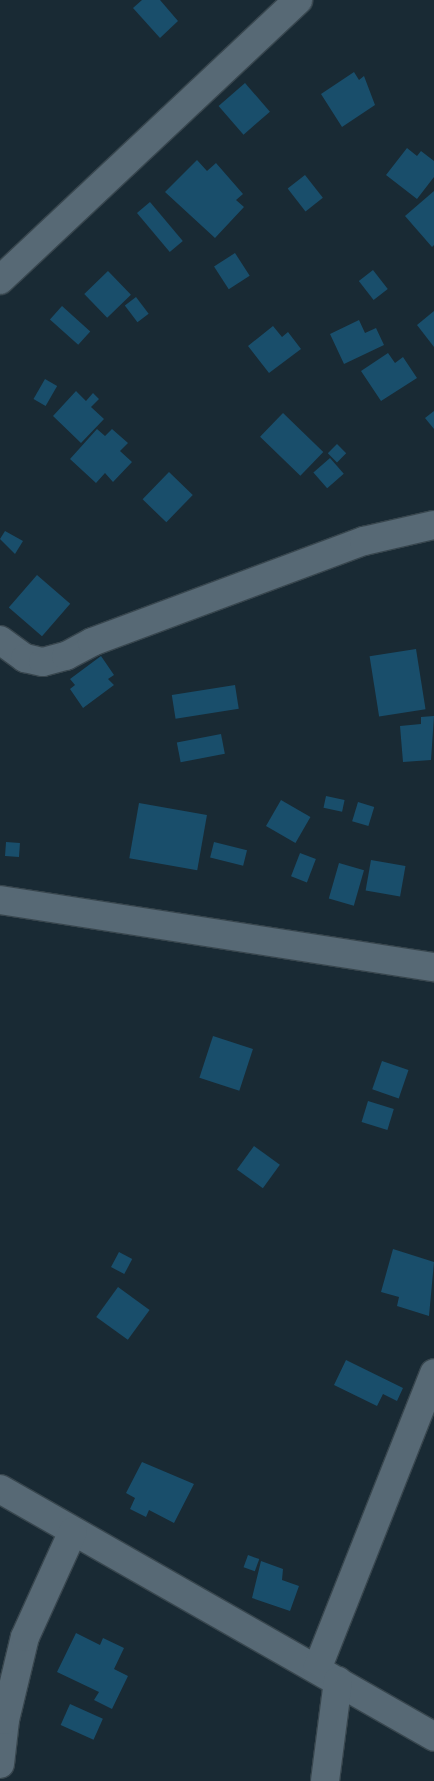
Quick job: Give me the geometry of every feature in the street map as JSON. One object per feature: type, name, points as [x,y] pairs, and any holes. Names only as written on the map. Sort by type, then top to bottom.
[{"type":"street","points":[[0,280],[298,0]]},
{"type":"street","points":[[0,640],[26,658],[43,662],[66,656],[92,642],[364,541],[434,525]]},
{"type":"street","points":[[0,900],[434,967]]},
{"type":"street","points":[[325,1781],[328,1675],[434,1373]]},
{"type":"street","points":[[0,1489],[434,1737]]},
{"type":"street","points":[[0,1764],[5,1720],[25,1637],[73,1531]]},
{"type":"building","points":[[142,0],[160,0],[178,21],[160,38],[133,8]]},
{"type":"building","points":[[354,72],[359,80],[364,76],[375,105],[342,127],[321,94]]},
{"type":"building","points":[[245,83],[270,112],[244,135],[219,106]]},
{"type":"building","points":[[407,148],[417,156],[421,151],[434,161],[434,177],[417,199],[386,175]]},
{"type":"building","points":[[197,160],[207,171],[216,163],[243,194],[236,200],[244,207],[215,238],[165,192]]},
{"type":"building","points":[[305,175],[323,198],[306,211],[288,189]]},
{"type":"building","points":[[434,191],[434,245],[432,247],[405,216]]},
{"type":"building","points":[[150,202],[183,241],[170,252],[137,213]]},
{"type":"building","points":[[235,253],[250,276],[229,289],[214,267]]},
{"type":"building","points":[[373,270],[388,289],[374,300],[359,281]]},
{"type":"building","points":[[108,271],[131,295],[107,318],[84,294]]},
{"type":"building","points":[[136,297],[149,314],[137,322],[125,305]]},
{"type":"building","points":[[62,306],[90,331],[78,345],[50,319]]},
{"type":"building","points":[[434,311],[434,347],[417,325]]},
{"type":"building","points":[[359,320],[365,333],[376,328],[384,345],[344,364],[330,334]]},
{"type":"building","points":[[273,326],[282,337],[288,332],[301,349],[269,373],[248,346]]},
{"type":"building","points":[[388,353],[395,363],[403,357],[417,378],[381,401],[361,371]]},
{"type":"building","points":[[45,379],[57,386],[46,406],[34,399]]},
{"type":"building","points":[[76,391],[86,401],[93,393],[99,399],[91,407],[104,419],[81,443],[53,416]]},
{"type":"building","points":[[434,411],[434,429],[425,418]]},
{"type":"building","points":[[283,413],[323,452],[300,476],[260,437]]},
{"type":"building","points":[[97,429],[105,436],[112,429],[128,443],[120,451],[132,462],[113,482],[105,473],[96,483],[70,459]]},
{"type":"building","points":[[337,444],[346,453],[337,462],[328,453]]},
{"type":"building","points":[[330,458],[344,474],[327,488],[313,472]]},
{"type":"building","points":[[169,472],[193,495],[166,522],[143,499]]},
{"type":"building","points":[[5,531],[23,541],[15,554],[0,539]]},
{"type":"building","points":[[37,575],[70,604],[42,636],[9,607]]},
{"type":"building","points":[[416,649],[426,709],[379,717],[370,656]]},
{"type":"building","points":[[101,656],[114,675],[108,679],[114,685],[83,708],[70,689],[75,685],[70,679]]},
{"type":"building","points":[[235,685],[239,709],[176,719],[172,695]]},
{"type":"building","points":[[434,716],[431,760],[403,762],[400,726],[421,724],[421,717]]},
{"type":"building","points":[[221,734],[225,754],[181,762],[177,743]]},
{"type":"building","points":[[326,796],[345,800],[342,812],[324,808]]},
{"type":"building","points":[[281,800],[310,817],[295,843],[266,826]]},
{"type":"building","points":[[358,802],[374,807],[368,826],[352,821]]},
{"type":"building","points":[[139,803],[207,815],[197,870],[129,858]]},
{"type":"building","points":[[6,842],[20,843],[19,857],[5,856]]},
{"type":"building","points":[[214,842],[247,850],[243,866],[210,858]]},
{"type":"building","points":[[300,853],[316,859],[307,882],[291,876]]},
{"type":"building","points":[[371,860],[405,866],[400,897],[366,891]]},
{"type":"building","points":[[339,863],[364,870],[354,906],[329,899]]},
{"type":"building","points":[[213,1036],[253,1049],[239,1091],[199,1078]]},
{"type":"building","points":[[382,1061],[408,1070],[399,1098],[372,1089]]},
{"type":"building","points":[[368,1101],[394,1109],[387,1130],[362,1122]]},
{"type":"building","points":[[254,1146],[280,1165],[263,1188],[237,1169]]},
{"type":"building","points":[[393,1249],[434,1262],[429,1316],[397,1306],[399,1297],[381,1292]]},
{"type":"building","points":[[119,1252],[132,1259],[124,1274],[111,1267]]},
{"type":"building","points":[[118,1287],[150,1310],[128,1340],[96,1317]]},
{"type":"building","points":[[346,1360],[403,1388],[397,1401],[383,1394],[377,1406],[334,1385]]},
{"type":"building","points":[[142,1462],[194,1484],[174,1523],[149,1510],[146,1517],[130,1509],[135,1498],[126,1493]]},
{"type":"building","points":[[248,1555],[259,1559],[255,1571],[244,1567]]},
{"type":"building","points":[[261,1561],[283,1569],[282,1580],[299,1586],[290,1611],[252,1598]]},
{"type":"building","points":[[76,1633],[100,1645],[103,1638],[124,1648],[114,1669],[128,1676],[112,1709],[94,1700],[99,1692],[57,1672]]},
{"type":"building","points":[[70,1704],[103,1719],[94,1740],[61,1725]]}]
